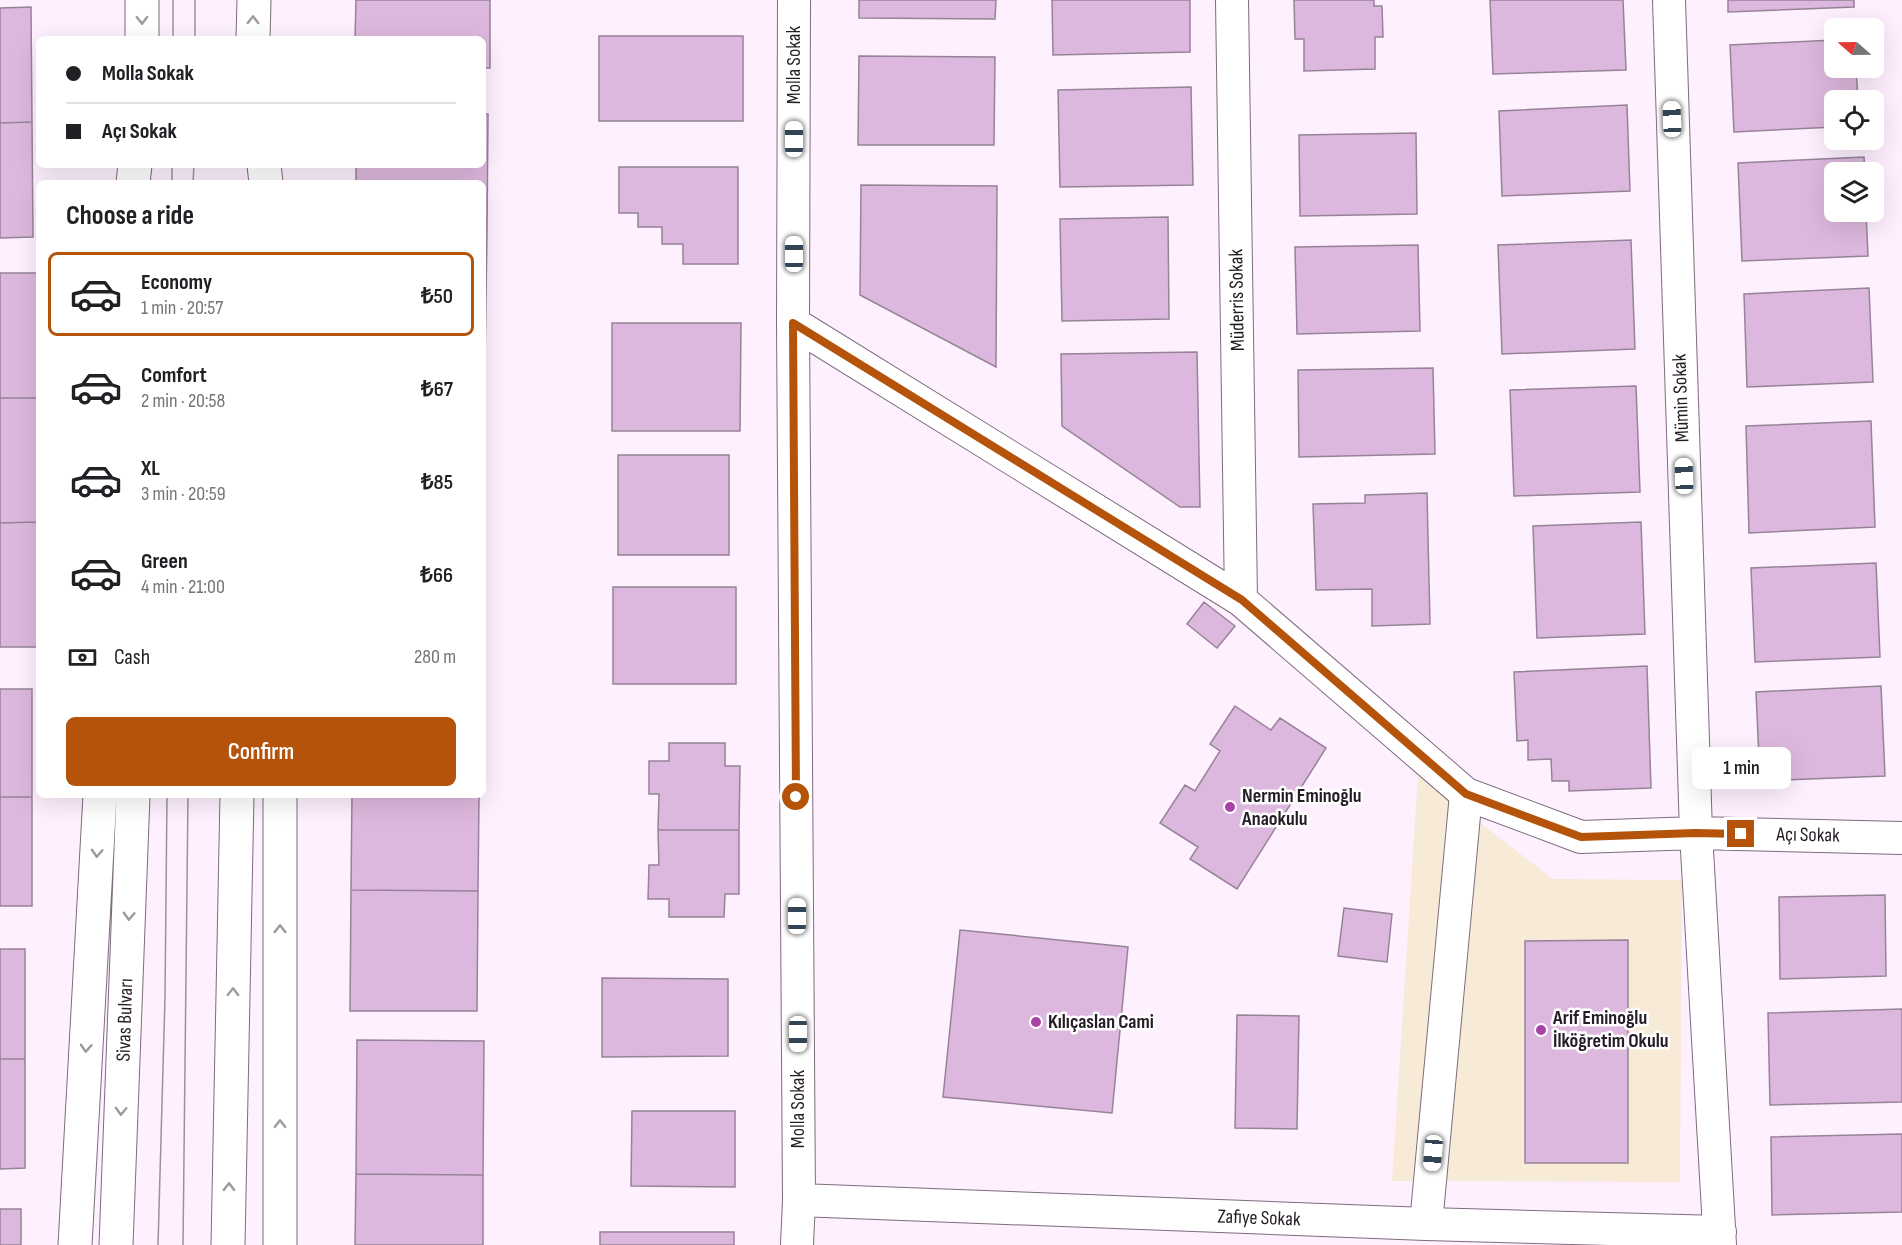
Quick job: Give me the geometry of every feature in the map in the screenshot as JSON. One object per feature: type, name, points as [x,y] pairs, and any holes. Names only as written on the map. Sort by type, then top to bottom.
[{"type":"highway","points":[[142,0],[142,36]]},
{"type":"highway","points":[[253,36],[254,0]]},
{"type":"highway","points":[[75,1245],[100,798]]},
{"type":"highway","name":"Sivas Bulvarı","points":[[117,1245],[133,798]]},
{"type":"highway","points":[[228,1245],[237,798]]},
{"type":"highway","points":[[280,798],[280,1245]]},
{"type":"street","name":"Molla Sokak","points":[[794,0],[793,323],[799,1200],[797,1245]]},
{"type":"street","name":"Müderris Sokak","points":[[1232,0],[1242,600]]},
{"type":"street","name":"Mümin Sokak","points":[[1669,0],[1695,833],[1720,1239]]},
{"type":"street","name":"Açı Sokak","points":[[793,323],[1242,600],[1466,794],[1581,837],[1695,833],[1902,838]]},
{"type":"street","points":[[1426,1224],[1466,794]]},
{"type":"street","name":"Zafiye Sokak","points":[[799,1200],[1426,1224],[1720,1239]]},
{"type":"shaded area","name":"Arif Eminoğlu İlköğretim Okulu","points":[[1418,775],[1553,879],[1682,880],[1680,1182],[1392,1181]]},
{"type":"building","points":[[356,0],[490,0],[490,68],[486,68],[486,36],[355,36]]},
{"type":"building","points":[[859,0],[996,0],[995,19],[859,18]]},
{"type":"building","points":[[1052,0],[1190,0],[1190,52],[1053,55]]},
{"type":"building","points":[[1294,0],[1374,0],[1374,6],[1382,6],[1383,37],[1375,37],[1375,69],[1304,71],[1304,39],[1295,39]]},
{"type":"building","points":[[1490,0],[1623,0],[1626,70],[1493,74]]},
{"type":"building","points":[[1728,0],[1854,0],[1854,7],[1728,12]]},
{"type":"building","points":[[31,7],[32,122],[0,123],[0,8]]},
{"type":"building","points":[[599,36],[743,36],[743,121],[599,121]]},
{"type":"building","points":[[1824,40],[1824,78],[1857,78],[1857,90],[1824,90],[1824,128],[1734,132],[1730,45]]},
{"type":"building","points":[[859,56],[995,57],[994,145],[858,145]]},
{"type":"building","points":[[1191,87],[1193,185],[1060,187],[1058,90]]},
{"type":"building","points":[[1627,105],[1630,191],[1502,196],[1499,111]]},
{"type":"building","points":[[486,114],[488,114],[487,230],[486,180],[356,180],[356,168],[486,168]]},
{"type":"building","points":[[32,122],[33,237],[0,238],[0,123]]},
{"type":"building","points":[[1416,133],[1417,214],[1300,216],[1299,135]]},
{"type":"building","points":[[1864,157],[1864,162],[1824,162],[1824,222],[1866,222],[1868,256],[1742,261],[1738,163]]},
{"type":"building","points":[[619,167],[738,167],[738,264],[683,264],[683,244],[662,244],[662,227],[638,227],[638,213],[619,213]]},
{"type":"building","points":[[861,185],[997,186],[996,367],[860,295]]},
{"type":"building","points":[[1168,217],[1169,319],[1062,321],[1060,219]]},
{"type":"building","points":[[486,230],[487,230],[486,298]]},
{"type":"building","points":[[1631,240],[1635,349],[1502,354],[1498,245]]},
{"type":"building","points":[[1418,245],[1420,331],[1297,334],[1295,247]]},
{"type":"building","points":[[0,273],[36,273],[36,398],[0,398]]},
{"type":"building","points":[[1869,288],[1873,382],[1747,387],[1744,294]]},
{"type":"building","points":[[612,323],[741,323],[740,431],[612,431]]},
{"type":"building","points":[[1197,352],[1200,507],[1180,507],[1062,426],[1061,354]]},
{"type":"building","points":[[1433,368],[1435,454],[1299,457],[1298,370]]},
{"type":"building","points":[[1636,386],[1640,492],[1514,496],[1510,390]]},
{"type":"building","points":[[0,398],[36,398],[36,522],[0,523]]},
{"type":"building","points":[[1871,421],[1875,527],[1749,533],[1746,426]]},
{"type":"building","points":[[618,455],[729,455],[729,555],[618,555]]},
{"type":"building","points":[[1427,493],[1430,624],[1372,626],[1372,589],[1316,590],[1313,504],[1365,503],[1365,495]]},
{"type":"building","points":[[36,522],[36,647],[0,647],[0,523]]},
{"type":"building","points":[[1641,522],[1645,634],[1537,638],[1533,526]]},
{"type":"building","points":[[1876,563],[1880,657],[1755,662],[1751,568]]},
{"type":"building","points":[[613,587],[736,587],[736,684],[613,684]]},
{"type":"building","points":[[1204,602],[1235,626],[1217,648],[1187,624]]},
{"type":"building","points":[[1647,666],[1651,788],[1569,791],[1569,781],[1552,781],[1551,759],[1528,760],[1528,740],[1517,741],[1514,672]]},
{"type":"building","points":[[1881,686],[1885,776],[1760,781],[1756,692]]},
{"type":"building","points":[[0,689],[32,689],[32,797],[0,797]]},
{"type":"building","name":"Nermin Eminoğlu Anaokulu","points":[[1235,706],[1271,730],[1280,718],[1326,748],[1237,889],[1190,859],[1198,847],[1160,823],[1185,785],[1195,791],[1220,751],[1210,744]]},
{"type":"building","points":[[669,743],[725,743],[725,766],[740,766],[739,830],[658,830],[659,794],[649,794],[649,761],[669,761]]},
{"type":"building","points":[[0,797],[32,797],[32,906],[0,906]]},
{"type":"building","points":[[352,798],[479,798],[478,891],[351,890]]},
{"type":"building","points":[[658,830],[739,830],[739,894],[725,894],[724,917],[669,917],[669,899],[648,899],[649,865],[659,865]]},
{"type":"building","points":[[351,890],[478,891],[477,1011],[350,1011]]},
{"type":"building","points":[[1885,895],[1886,976],[1780,979],[1779,897]]},
{"type":"building","points":[[1344,908],[1392,914],[1387,962],[1338,956]]},
{"type":"building","name":"Kılıçaslan Cami","points":[[960,930],[1128,947],[1112,1113],[943,1097]]},
{"type":"building","points":[[1628,940],[1628,1163],[1525,1163],[1525,941]]},
{"type":"building","points":[[0,949],[25,949],[25,1059],[0,1059]]},
{"type":"building","points":[[602,978],[728,979],[728,1056],[602,1057]]},
{"type":"building","points":[[1902,1009],[1902,1102],[1770,1105],[1768,1013]]},
{"type":"building","points":[[1237,1015],[1299,1016],[1297,1129],[1235,1128]]},
{"type":"building","points":[[357,1040],[484,1041],[483,1175],[356,1174]]},
{"type":"building","points":[[0,1059],[25,1059],[25,1168],[0,1169]]},
{"type":"building","points":[[632,1111],[735,1111],[735,1187],[631,1186]]},
{"type":"building","points":[[1902,1134],[1902,1212],[1772,1215],[1771,1137]]},
{"type":"building","points":[[356,1174],[483,1175],[483,1245],[355,1245]]},
{"type":"building","points":[[0,1209],[21,1209],[21,1245],[0,1245]]},
{"type":"building","points":[[600,1232],[734,1232],[734,1245],[600,1245]]},
{"type":"tram line","points":[[173,0],[173,36]]},
{"type":"tram line","points":[[195,0],[195,36]]},
{"type":"tram line","points":[[172,168],[172,180]]},
{"type":"tram line","points":[[193,180],[194,168]]},
{"type":"tram line","points":[[158,1245],[165,997],[167,798]]},
{"type":"tram line","points":[[183,1245],[188,798]]},
{"type":"place","name":"Nermin Eminoğlu Anaokulu","points":[[1230,807]]},
{"type":"place","name":"Kılıçaslan Cami","points":[[1036,1022]]},
{"type":"place","name":"Arif Eminoğlu İlköğretim Okulu","points":[[1541,1030]]},
{"type":"route","points":[[796,797],[793,323],[1242,600],[1466,794],[1581,837],[1695,833],[1741,834]]}]
